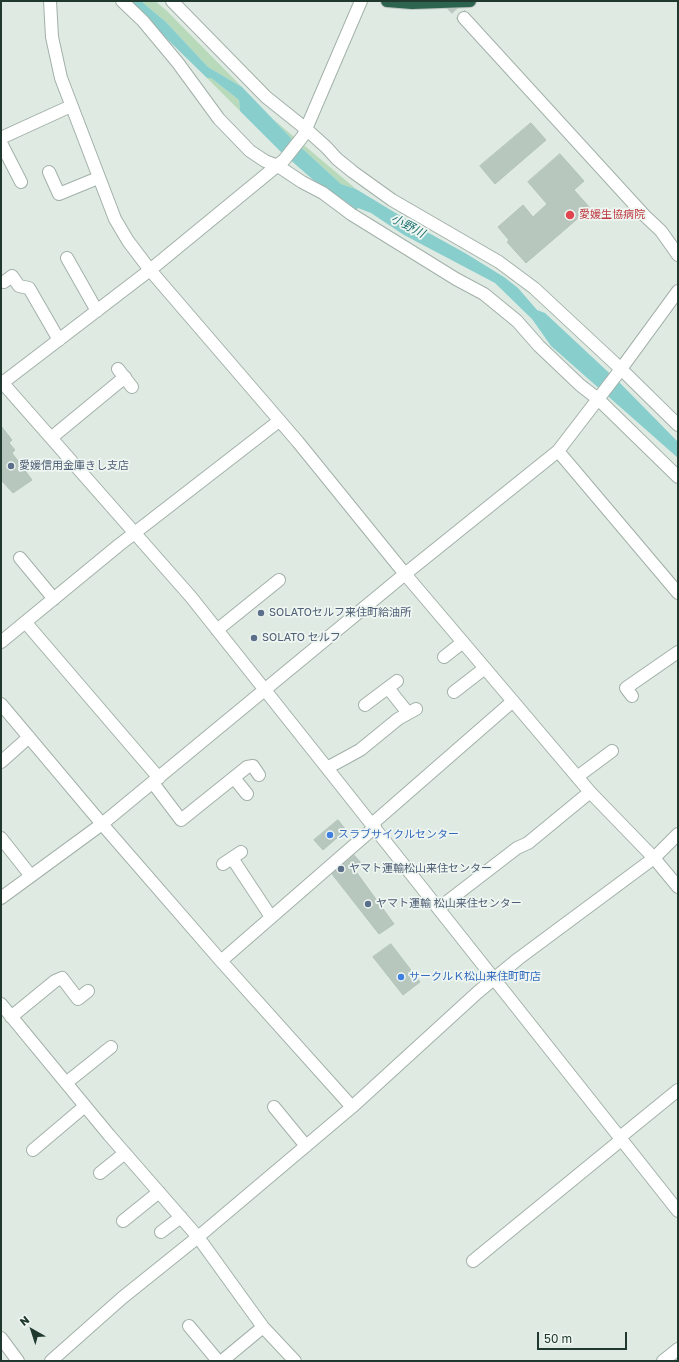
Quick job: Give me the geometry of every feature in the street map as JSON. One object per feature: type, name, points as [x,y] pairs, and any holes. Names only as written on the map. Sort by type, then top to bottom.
[{"type":"highway","points":[[387,1],[412,3],[470,1]]},
{"type":"street","points":[[50,1],[52,37],[61,78],[98,178],[115,219],[128,241],[150,270],[279,421],[512,701],[590,792],[654,858],[678,887]]},
{"type":"street","points":[[122,1],[143,21],[178,63],[219,119],[250,151],[265,161],[281,163],[302,182],[323,193],[351,214],[484,294],[516,321],[539,346],[580,385],[599,397],[678,477]]},
{"type":"street","points":[[172,1],[266,97],[304,132],[347,167],[392,200],[479,249],[534,288],[678,425]]},
{"type":"street","points":[[361,1],[304,132],[281,163],[150,270],[2,383],[191,597],[678,1211]]},
{"type":"street","points":[[464,18],[661,232],[678,255]]},
{"type":"street","points":[[1,138],[71,106]]},
{"type":"street","points":[[1,143],[21,182]]},
{"type":"street","points":[[49,172],[59,194],[98,178]]},
{"type":"street","points":[[67,258],[97,311]]},
{"type":"street","points":[[4,282],[12,276],[19,286],[29,288],[59,340]]},
{"type":"street","points":[[1,898],[102,824],[405,574],[558,451],[620,371],[678,291]]},
{"type":"street","points":[[51,438],[121,373],[132,387]]},
{"type":"street","points":[[1,642],[26,623],[119,544],[279,421]]},
{"type":"street","points":[[558,451],[678,593]]},
{"type":"street","points":[[20,558],[54,599]]},
{"type":"street","points":[[217,630],[279,580]]},
{"type":"street","points":[[26,623],[156,780],[181,820],[247,767],[253,766],[260,775]]},
{"type":"street","points":[[444,657],[462,642]]},
{"type":"street","points":[[632,696],[626,688],[678,652]]},
{"type":"street","points":[[454,692],[485,668]]},
{"type":"street","points":[[327,768],[360,750],[398,719],[412,711],[392,684],[366,705]]},
{"type":"street","points":[[221,961],[512,701]]},
{"type":"street","points":[[2,707],[221,961],[352,1107]]},
{"type":"street","points":[[1,762],[29,737]]},
{"type":"street","points":[[577,776],[612,751]]},
{"type":"street","points":[[234,778],[247,794]]},
{"type":"street","points":[[439,908],[517,848],[528,843],[590,792]]},
{"type":"street","points":[[51,1361],[122,1298],[352,1107],[494,979],[518,959],[654,858],[678,834]]},
{"type":"street","points":[[1,838],[31,876]]},
{"type":"street","points":[[232,858],[271,917]]},
{"type":"street","points":[[11,1016],[55,981],[62,978],[78,999],[88,991]]},
{"type":"street","points":[[1,1004],[85,1106],[198,1236],[263,1327],[295,1361]]},
{"type":"street","points":[[66,1083],[112,1047]]},
{"type":"street","points":[[473,1261],[678,1090]]},
{"type":"street","points":[[33,1150],[85,1106]]},
{"type":"street","points":[[274,1107],[306,1146]]},
{"type":"street","points":[[100,1173],[125,1153]]},
{"type":"street","points":[[123,1221],[159,1192]]},
{"type":"street","points":[[161,1232],[181,1217]]},
{"type":"street","points":[[189,1326],[218,1361]]},
{"type":"street","points":[[222,1361],[263,1327]]},
{"type":"street","points":[[1,1338],[13,1359]]},
{"type":"street","points":[[663,1361],[678,1349]]},
{"type":"green space","points":[[141,1],[155,1],[166,10],[242,87],[208,67],[166,22]]},
{"type":"green space","points":[[207,78],[211,78],[239,100],[240,111]]},
{"type":"green space","points":[[273,119],[356,189],[341,184],[292,139]]},
{"type":"water","name":"小野川","points":[[128,1],[141,1],[166,22],[208,67],[242,87],[292,139],[341,184],[356,189],[465,253],[504,277],[518,288],[537,310],[545,313],[621,384],[678,442],[678,458],[551,346],[532,319],[495,283],[404,235],[371,213],[358,208],[355,211],[318,184],[280,151],[240,111],[239,100],[211,78],[207,78]]},
{"type":"building","points":[[531,123],[546,140],[495,184],[480,166]]},
{"type":"building","points":[[560,154],[584,181],[574,190],[590,208],[526,263],[507,242],[509,240],[498,227],[523,205],[533,217],[547,204],[528,182]]},
{"type":"building","name":"愛媛信用金庫きし支店","points":[[1,426],[12,440],[9,443],[15,450],[12,453],[32,480],[13,493],[1,480]]},
{"type":"building","name":"スラブサイクルセンター","points":[[338,820],[346,830],[323,850],[314,840]]},
{"type":"building","name":"ヤマト運輸 松山来住センター","points":[[354,855],[361,863],[354,869],[394,924],[379,934],[332,874]]},
{"type":"building","points":[[391,944],[420,982],[403,995],[373,957]]},
{"type":"tunnel","points":[[448,1],[464,18]]},
{"type":"place","name":"愛媛生協病院","points":[[570,215]]},
{"type":"place","name":"愛媛信用金庫きし支店","points":[[11,466]]},
{"type":"place","name":"SOLATOセルフ来住町給油所","points":[[261,613]]},
{"type":"place","name":"SOLATO セルフ","points":[[254,638]]},
{"type":"place","name":"スラブサイクルセンター","points":[[330,835]]},
{"type":"place","name":"ヤマト運輸松山来住センター","points":[[341,869]]},
{"type":"place","name":"ヤマト運輸 松山来住センター","points":[[368,904]]},
{"type":"place","name":"サークルＫ松山来住町町店","points":[[401,977]]}]
